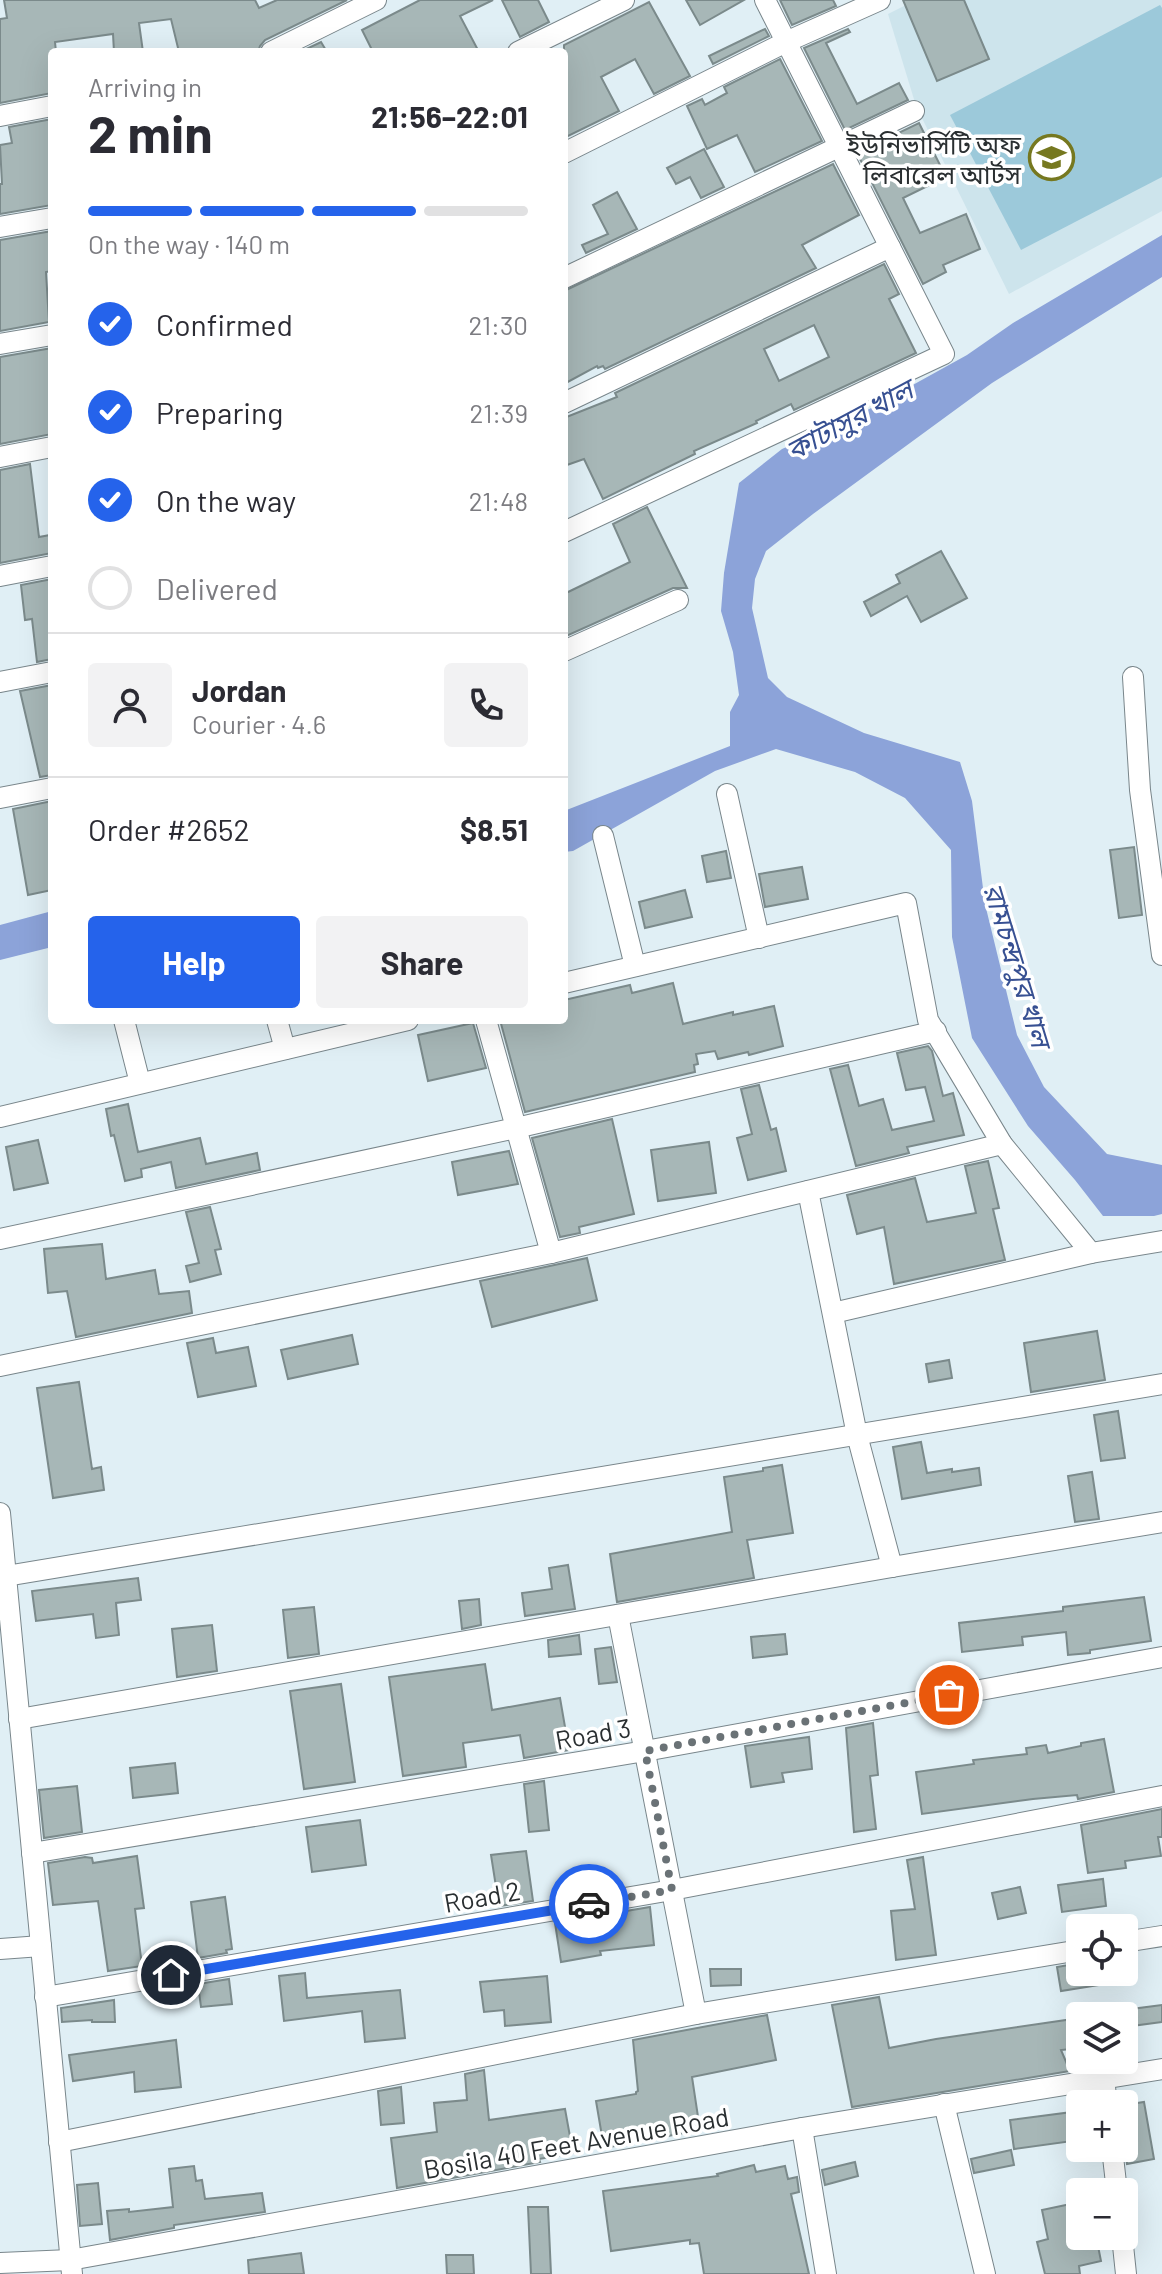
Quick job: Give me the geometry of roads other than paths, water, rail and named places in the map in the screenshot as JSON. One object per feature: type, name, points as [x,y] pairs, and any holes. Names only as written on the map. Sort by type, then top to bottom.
[{"type":"street","points":[[279,48],[376,0]]},
{"type":"street","points":[[526,48],[624,0]]},
{"type":"street","points":[[568,530],[944,354],[765,0]]},
{"type":"street","points":[[568,151],[786,42],[880,0]]},
{"type":"street","points":[[0,116],[48,107]]},
{"type":"street","points":[[568,276],[914,111]]},
{"type":"street","points":[[0,227],[48,219]]},
{"type":"street","points":[[568,401],[890,247]]},
{"type":"street","points":[[0,344],[48,336]]},
{"type":"street","points":[[0,457],[48,448]]},
{"type":"street","points":[[0,576],[48,567]]},
{"type":"street","points":[[568,649],[678,600]]},
{"type":"street","points":[[0,682],[48,673]]},
{"type":"street","points":[[1133,677],[1140,790],[1162,955]]},
{"type":"street","points":[[0,798],[48,789]]},
{"type":"street","points":[[727,794],[759,938]]},
{"type":"street","points":[[603,836],[635,966]]},
{"type":"street","points":[[568,982],[906,903],[928,1020],[1002,1144],[1091,1253]]},
{"type":"street","points":[[125,1024],[140,1083]]},
{"type":"street","points":[[278,1024],[285,1049]]},
{"type":"street","points":[[0,1117],[390,1024]]},
{"type":"street","points":[[487,1024],[551,1253]]},
{"type":"street","points":[[0,1239],[516,1128],[936,1031]]},
{"type":"street","points":[[0,1366],[551,1253],[1002,1144]]},
{"type":"street","points":[[808,1191],[857,1435],[892,1567]]},
{"type":"street","points":[[833,1313],[1091,1253],[1162,1241]]},
{"type":"street","points":[[6,1576],[1162,1384]]},
{"type":"street","points":[[0,1513],[71,2267]]},
{"type":"street","points":[[19,1719],[1162,1522]]},
{"type":"street","points":[[618,1615],[696,2014]]},
{"type":"street","name":"Road 3","points":[[32,1853],[645,1751],[1162,1657]]},
{"type":"street","name":"Road 2","points":[[45,1997],[672,1890],[1162,1796]]},
{"type":"street","points":[[1138,1940],[1162,1936]]},
{"type":"street","points":[[0,1949],[41,1946]]},
{"type":"street","points":[[59,2142],[696,2014],[1066,1952]]},
{"type":"street","name":"Bosila 40 Feet Avenue Road","points":[[0,2263],[71,2267],[802,2128],[1162,2069]]},
{"type":"street","points":[[1104,2079],[1105,2090]]},
{"type":"street","points":[[944,2104],[985,2274]]},
{"type":"street","points":[[802,2128],[826,2274]]},
{"type":"street","points":[[1123,2250],[1126,2274]]},
{"type":"water","points":[[1162,235],[1162,277],[992,383],[766,551],[755,579],[752,608],[768,678],[787,697],[864,733],[960,762],[972,801],[985,904],[1017,1035],[1044,1087],[1107,1154],[1162,1165],[1162,1214],[1154,1216],[1103,1216],[1028,1126],[972,1038],[952,937],[951,850],[905,798],[855,772],[776,749],[715,771],[568,852],[568,809],[730,746],[730,712],[739,695],[733,652],[721,611],[739,483],[782,449],[853,418],[967,355],[1013,323]]},
{"type":"water","points":[[48,912],[48,948],[0,960],[0,925]]},
{"type":"place","name":"ইউনিভার্সিটি অফ লিবারেল আর্টস","points":[[1052,158]]},
{"type":"water label","name":"কাটাসুর খাল","points":[[849,419]]},
{"type":"water label","name":"রামচন্দ্রপুর খাল","points":[[1018,965]]}]
